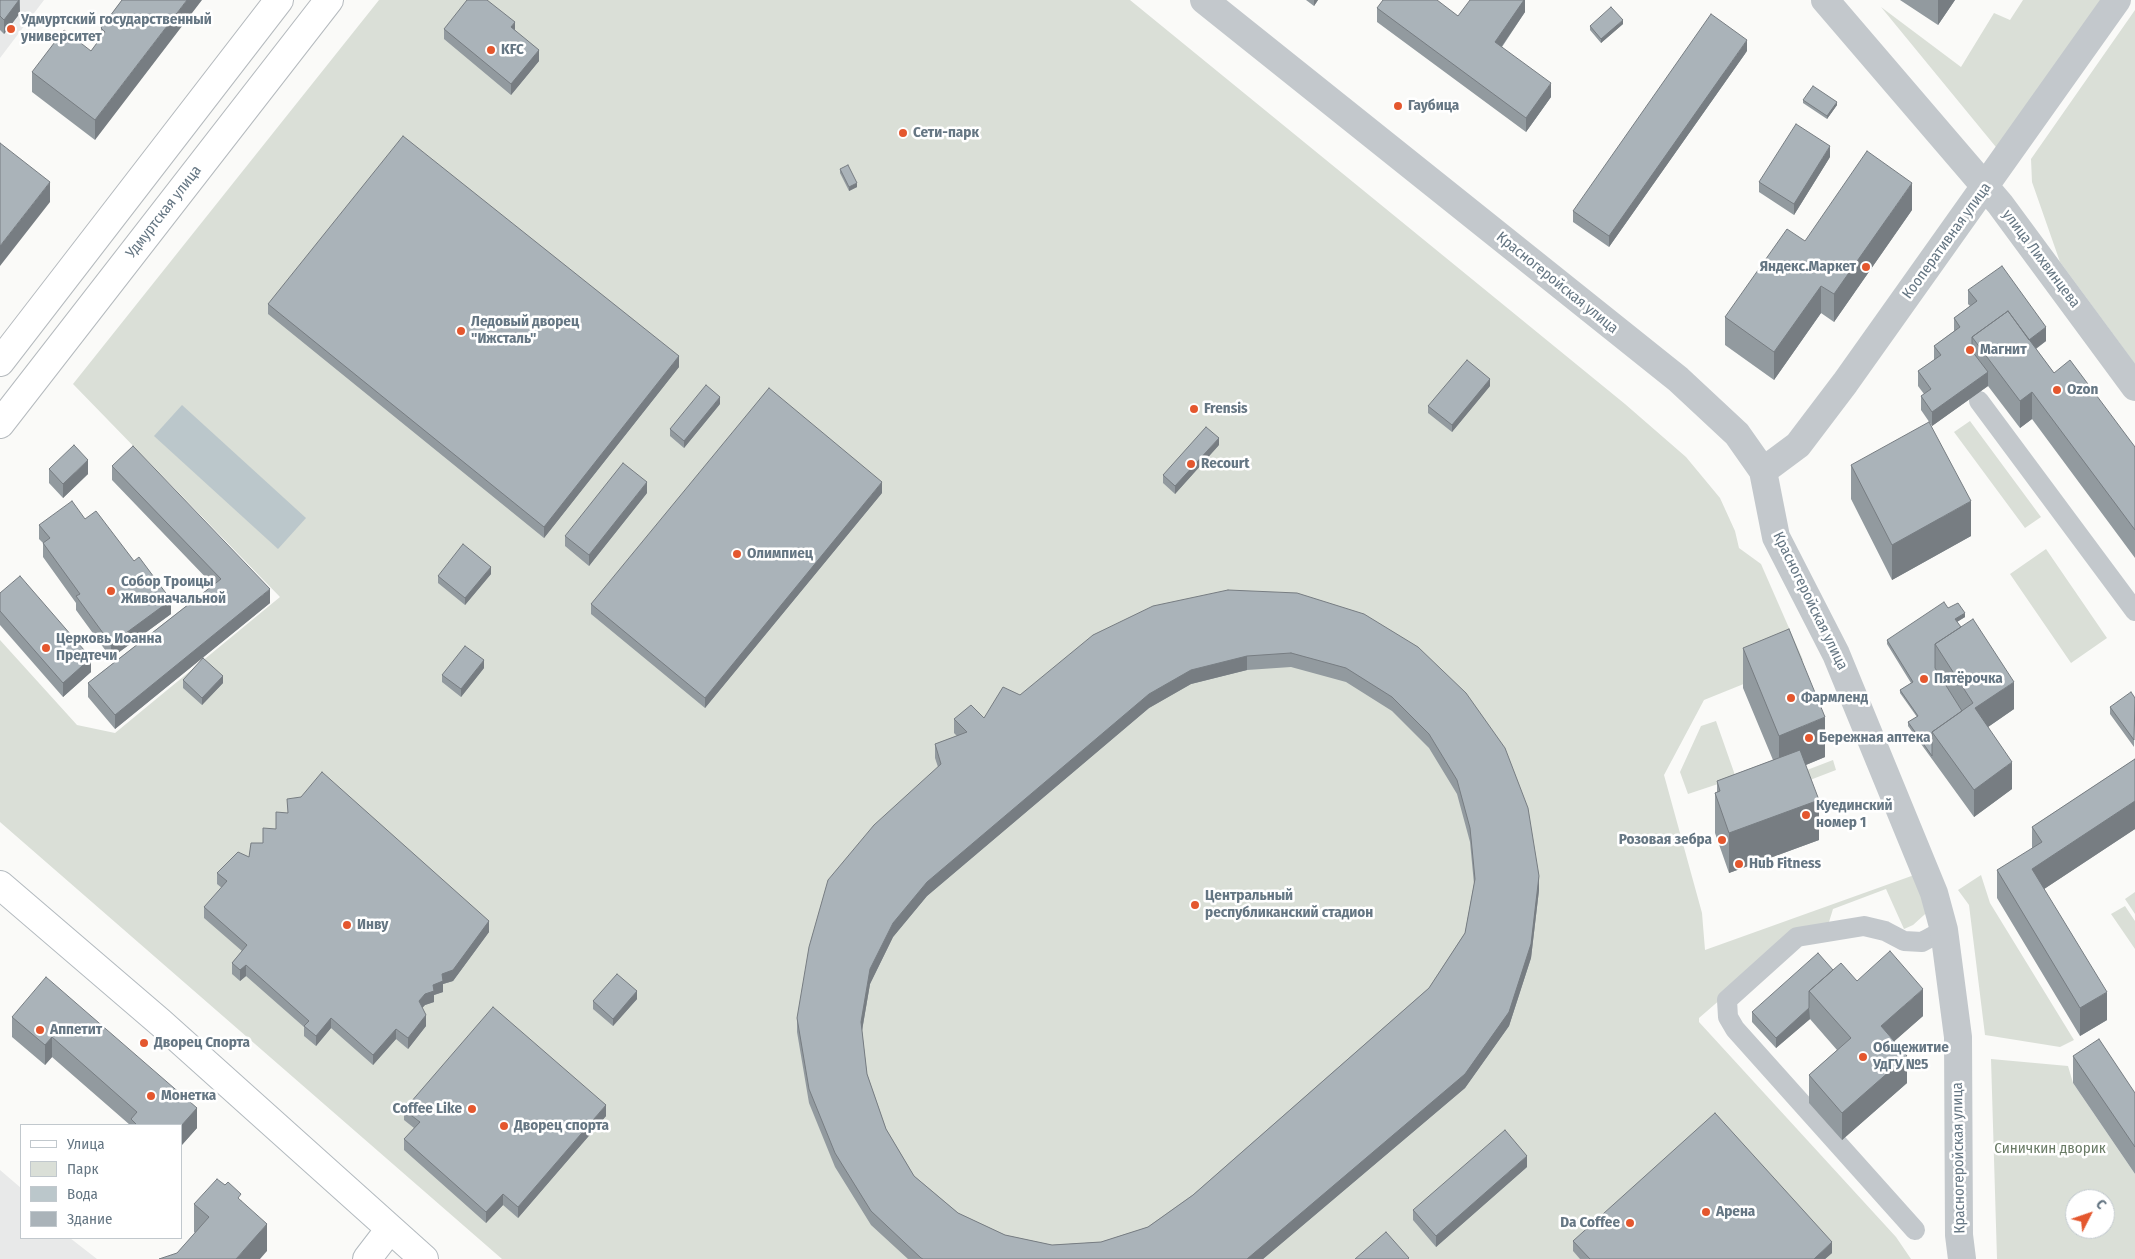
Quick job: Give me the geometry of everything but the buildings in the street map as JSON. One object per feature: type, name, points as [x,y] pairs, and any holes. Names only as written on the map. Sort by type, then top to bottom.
[{"type":"main road","points":[[0,362],[279,0]]},
{"type":"main road","name":"Удмуртская улица","points":[[0,424],[330,0]]},
{"type":"main road","points":[[147,172],[178,194]]},
{"type":"main road","points":[[0,885],[161,1023],[424,1259]]},
{"type":"main road","points":[[367,1259],[390,1229]]},
{"type":"street","name":"Красногеройская улица","points":[[1204,0],[1678,379],[1737,434],[1763,470],[1776,537],[1836,654],[1934,893],[1944,930],[1958,1037],[1960,1235],[1962,1259]]},
{"type":"street","name":"улица Лихвинцева","points":[[1825,0],[1985,187],[2038,254],[2135,387]]},
{"type":"street","name":"Кооперативная улица","points":[[1763,470],[1798,444],[1845,383],[2117,0]]},
{"type":"street","points":[[1979,401],[2135,611]]},
{"type":"street","points":[[1915,1230],[1735,1029],[1728,1017],[1726,1000],[1796,937],[1864,926],[1885,931],[1904,942],[1922,942],[1944,930]]},
{"type":"shaded area","name":"Удмуртский государственный университет","points":[[0,0],[44,0],[0,58]]},
{"type":"shaded area","points":[[0,1170],[20,1187],[20,1239],[71,1239],[97,1259],[0,1259]]},
{"type":"green space","points":[[379,0],[1130,0],[1625,404],[1686,457],[1720,498],[1735,531],[1739,548],[1761,564],[1803,660],[1704,700],[1664,775],[1702,913],[1705,950],[1917,874],[1934,906],[1913,925],[1904,929],[1886,889],[1833,909],[1829,922],[1782,946],[1699,1018],[1699,1022],[1896,1237],[1911,1259],[502,1259],[0,822],[0,640],[77,725],[115,733],[280,597],[73,384]]},
{"type":"green space","points":[[2023,0],[2102,0],[2000,152],[1881,7],[1961,67],[1994,13],[2010,20]]},
{"type":"green space","points":[[2135,10],[2135,364],[2060,262],[2032,182],[2031,159]]},
{"type":"green space","points":[[1970,421],[2041,517],[2025,528],[1954,432]]},
{"type":"green space","points":[[2046,549],[2107,638],[2071,663],[2010,574]]},
{"type":"green space","points":[[1716,721],[1736,778],[1688,794],[1680,772],[1701,726]]},
{"type":"green space","points":[[1833,760],[1836,770],[1810,780],[1807,770]]},
{"type":"green space","points":[[1981,875],[1990,903],[2074,1040],[2060,1047],[1985,1035],[1969,905],[1958,890]]},
{"type":"green space","points":[[2135,892],[2135,914],[2125,899]]},
{"type":"green space","points":[[2125,906],[2135,921],[2135,949],[2111,914]]},
{"type":"green space","name":"Синичкин дворик","points":[[1991,1059],[2068,1066],[2073,1083],[2135,1174],[2135,1259],[1997,1259]]},
{"type":"water","points":[[182,405],[306,518],[278,549],[154,436]]},
{"type":"place","name":"Удмуртский государственный университет","points":[[11,29]]},
{"type":"place","name":"KFC","points":[[491,50]]},
{"type":"place","name":"Гаубица","points":[[1398,106]]},
{"type":"place","name":"Сети-парк","points":[[903,133]]},
{"type":"place","name":"Яндекс.Маркет","points":[[1866,267]]},
{"type":"place","name":"Ледовый дворец \"Ижсталь\"","points":[[461,331]]},
{"type":"place","name":"Магнит","points":[[1970,350]]},
{"type":"place","name":"Ozon","points":[[2057,390]]},
{"type":"place","name":"Frensis","points":[[1194,409]]},
{"type":"place","name":"Recourt","points":[[1191,464]]},
{"type":"place","name":"Олимпиец","points":[[737,554]]},
{"type":"place","name":"Собор Троицы Живоначальной","points":[[111,591]]},
{"type":"place","name":"Церковь Иоанна Предтечи","points":[[46,648]]},
{"type":"place","name":"Пятёрочка","points":[[1924,679]]},
{"type":"place","name":"Фармленд","points":[[1791,698]]},
{"type":"place","name":"Бережная аптека","points":[[1809,738]]},
{"type":"place","name":"Куединский номер 1","points":[[1806,815]]},
{"type":"place","name":"Розовая зебра","points":[[1722,840]]},
{"type":"place","name":"Hub Fitness","points":[[1739,864]]},
{"type":"place","name":"Центральный республиканский стадион","points":[[1195,905]]},
{"type":"place","name":"Инву","points":[[347,925]]},
{"type":"place","name":"Аппетит","points":[[40,1030]]},
{"type":"place","name":"Дворец Спорта","points":[[144,1043]]},
{"type":"place","name":"Общежитие УдГУ №5","points":[[1863,1057]]},
{"type":"place","name":"Монетка","points":[[151,1096]]},
{"type":"place","name":"Coffee Like","points":[[472,1109]]},
{"type":"place","name":"Дворец спорта","points":[[504,1126]]},
{"type":"place","name":"Арена","points":[[1706,1212]]},
{"type":"place","name":"Da Coffee","points":[[1630,1223]]}]
